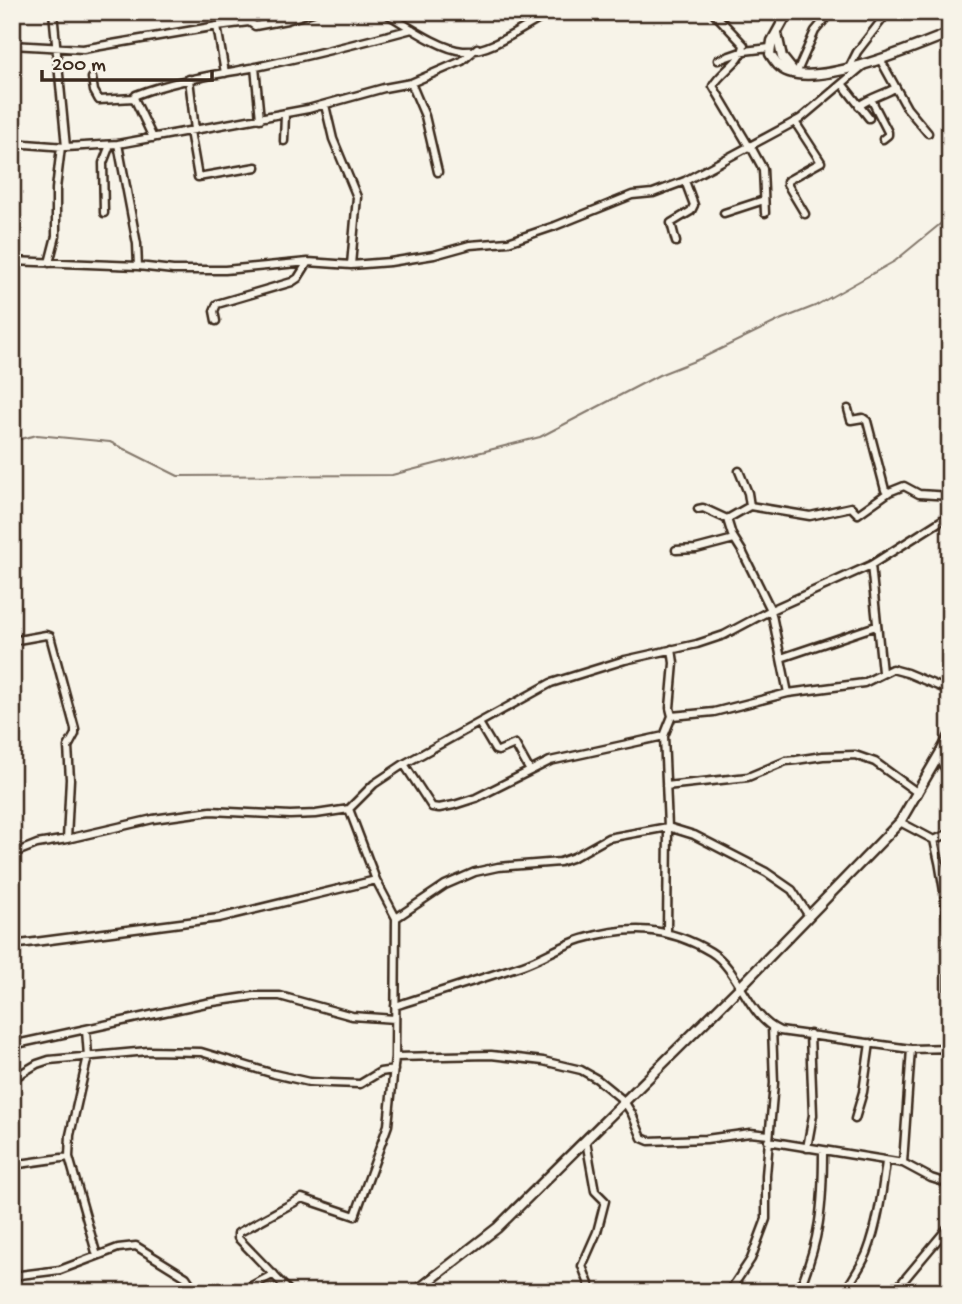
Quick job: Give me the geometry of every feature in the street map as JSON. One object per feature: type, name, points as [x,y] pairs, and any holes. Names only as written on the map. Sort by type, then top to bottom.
[{"type":"street","points":[[49,263],[56,236],[56,189],[64,147],[53,12]]},
{"type":"street","points":[[12,45],[83,49],[216,26],[249,22],[255,26],[313,12]]},
{"type":"street","points":[[384,12],[412,29],[465,51],[492,45],[552,12]]},
{"type":"street","points":[[713,12],[744,45],[744,51],[737,61],[726,68],[713,86],[762,169],[765,213]]},
{"type":"street","points":[[788,12],[777,31],[770,54],[778,65],[796,74],[813,75],[865,64],[950,33]]},
{"type":"street","points":[[796,74],[816,31],[831,12]]},
{"type":"street","points":[[849,68],[857,52],[888,12]]},
{"type":"street","points":[[216,26],[225,73]]},
{"type":"street","points":[[92,78],[99,100],[134,98],[156,88],[189,79],[306,57],[412,29]]},
{"type":"street","points":[[777,31],[782,57],[796,74]]},
{"type":"street","points":[[12,144],[64,147],[114,144],[325,106],[384,88],[411,83],[462,61],[477,48]]},
{"type":"street","points":[[718,60],[744,51],[770,48]]},
{"type":"street","points":[[880,59],[911,113],[928,133]]},
{"type":"street","points":[[12,261],[173,270],[225,270],[307,262],[351,265],[390,262],[434,255],[470,245],[508,242],[543,231],[632,195],[653,193],[685,181],[795,122],[865,64]]},
{"type":"street","points":[[256,67],[260,119]]},
{"type":"street","points":[[189,79],[198,177],[256,167]]},
{"type":"street","points":[[411,83],[425,116],[438,172]]},
{"type":"street","points":[[844,86],[869,118]]},
{"type":"street","points":[[859,106],[895,88]]},
{"type":"street","points":[[134,98],[153,138]]},
{"type":"street","points":[[871,99],[888,132],[883,139]]},
{"type":"street","points":[[325,106],[333,139],[357,197],[351,265]]},
{"type":"street","points":[[284,141],[285,114]]},
{"type":"street","points":[[795,122],[821,162],[787,181],[806,214]]},
{"type":"street","points":[[104,213],[103,163],[114,144]]},
{"type":"street","points":[[114,144],[137,244],[138,266]]},
{"type":"street","points":[[676,242],[671,223],[691,211],[694,205],[685,181]]},
{"type":"street","points":[[724,213],[764,200]]},
{"type":"street","points":[[216,321],[214,311],[217,304],[292,282],[298,278],[307,262]]},
{"type":"street","points":[[848,409],[851,420],[863,418],[867,421],[885,490],[889,492]]},
{"type":"street","points":[[739,471],[750,506]]},
{"type":"street","points":[[727,519],[750,506],[810,516],[851,507],[858,514],[889,492],[904,486],[919,494],[950,496]]},
{"type":"street","points":[[698,509],[703,508],[727,519],[734,539],[771,610],[788,693]]},
{"type":"street","points":[[12,854],[37,844],[153,819],[211,811],[290,816],[349,809],[374,784],[404,764],[551,683],[625,660],[724,635],[771,610],[871,565],[950,515]]},
{"type":"street","points":[[676,550],[734,539]]},
{"type":"street","points":[[871,565],[882,672]]},
{"type":"street","points":[[781,658],[876,626]]},
{"type":"street","points":[[12,641],[50,636],[75,734],[68,747],[70,779],[67,839]]},
{"type":"street","points":[[667,932],[668,827],[664,736],[672,716],[672,649]]},
{"type":"street","points":[[672,716],[714,712],[788,693],[864,683],[892,669],[950,691]]},
{"type":"street","points":[[479,723],[495,750],[515,744],[530,771]]},
{"type":"street","points":[[404,764],[432,807],[439,808],[476,798],[550,761],[664,736]]},
{"type":"street","points":[[418,1291],[497,1228],[739,988],[900,822],[950,736]]},
{"type":"street","points":[[666,786],[748,777],[786,761],[855,755],[875,762],[918,793]]},
{"type":"street","points":[[938,756],[950,777]]},
{"type":"street","points":[[290,1292],[239,1238],[238,1233],[302,1198],[353,1216],[357,1215],[388,1125],[395,1057],[396,918],[376,880],[349,809]]},
{"type":"street","points":[[900,822],[934,840],[943,878],[948,916],[947,1048],[950,1091]]},
{"type":"street","points":[[396,918],[445,885],[475,872],[498,867],[560,862],[623,833],[668,827],[694,835],[766,872],[792,890],[809,916]]},
{"type":"street","points":[[934,840],[950,833]]},
{"type":"street","points":[[12,945],[219,918],[376,880]]},
{"type":"street","points":[[395,1006],[527,964],[581,939],[630,930],[667,932],[679,935],[713,953],[730,968],[739,988],[772,1027],[780,1031],[911,1049],[947,1048]]},
{"type":"street","points":[[12,1045],[206,1003],[254,996],[280,996],[352,1016],[395,1019]]},
{"type":"street","points":[[729,1292],[751,1259],[766,1219],[774,1083],[772,1027]]},
{"type":"street","points":[[86,1030],[88,1056],[70,1135],[69,1157],[97,1256]]},
{"type":"street","points":[[807,1149],[813,1115],[810,1034]]},
{"type":"street","points":[[855,1119],[863,1092],[870,1043]]},
{"type":"street","points":[[903,1163],[911,1049]]},
{"type":"street","points":[[12,1079],[49,1060],[148,1051],[201,1052],[274,1074],[320,1083],[360,1084],[380,1072],[394,1070]]},
{"type":"street","points":[[395,1057],[491,1055],[542,1061],[581,1070],[597,1079],[624,1101],[642,1138],[649,1141],[706,1139],[750,1133],[807,1149],[903,1163],[931,1178],[950,1184]]},
{"type":"street","points":[[586,1140],[595,1191],[605,1201],[597,1232],[582,1266],[592,1292]]},
{"type":"street","points":[[798,1292],[805,1278],[820,1226],[823,1151]]},
{"type":"street","points":[[12,1165],[69,1157]]},
{"type":"street","points":[[845,1292],[866,1256],[872,1238],[886,1162]]},
{"type":"street","points":[[894,1292],[950,1224]]},
{"type":"street","points":[[12,1276],[60,1270],[126,1246],[143,1248],[186,1278],[196,1292]]},
{"type":"street","points":[[240,1292],[274,1274]]},
{"type":"waterway","points":[[12,441],[37,435],[110,442],[178,476],[392,475],[540,437],[659,375],[815,306],[895,261],[950,216]]}]
